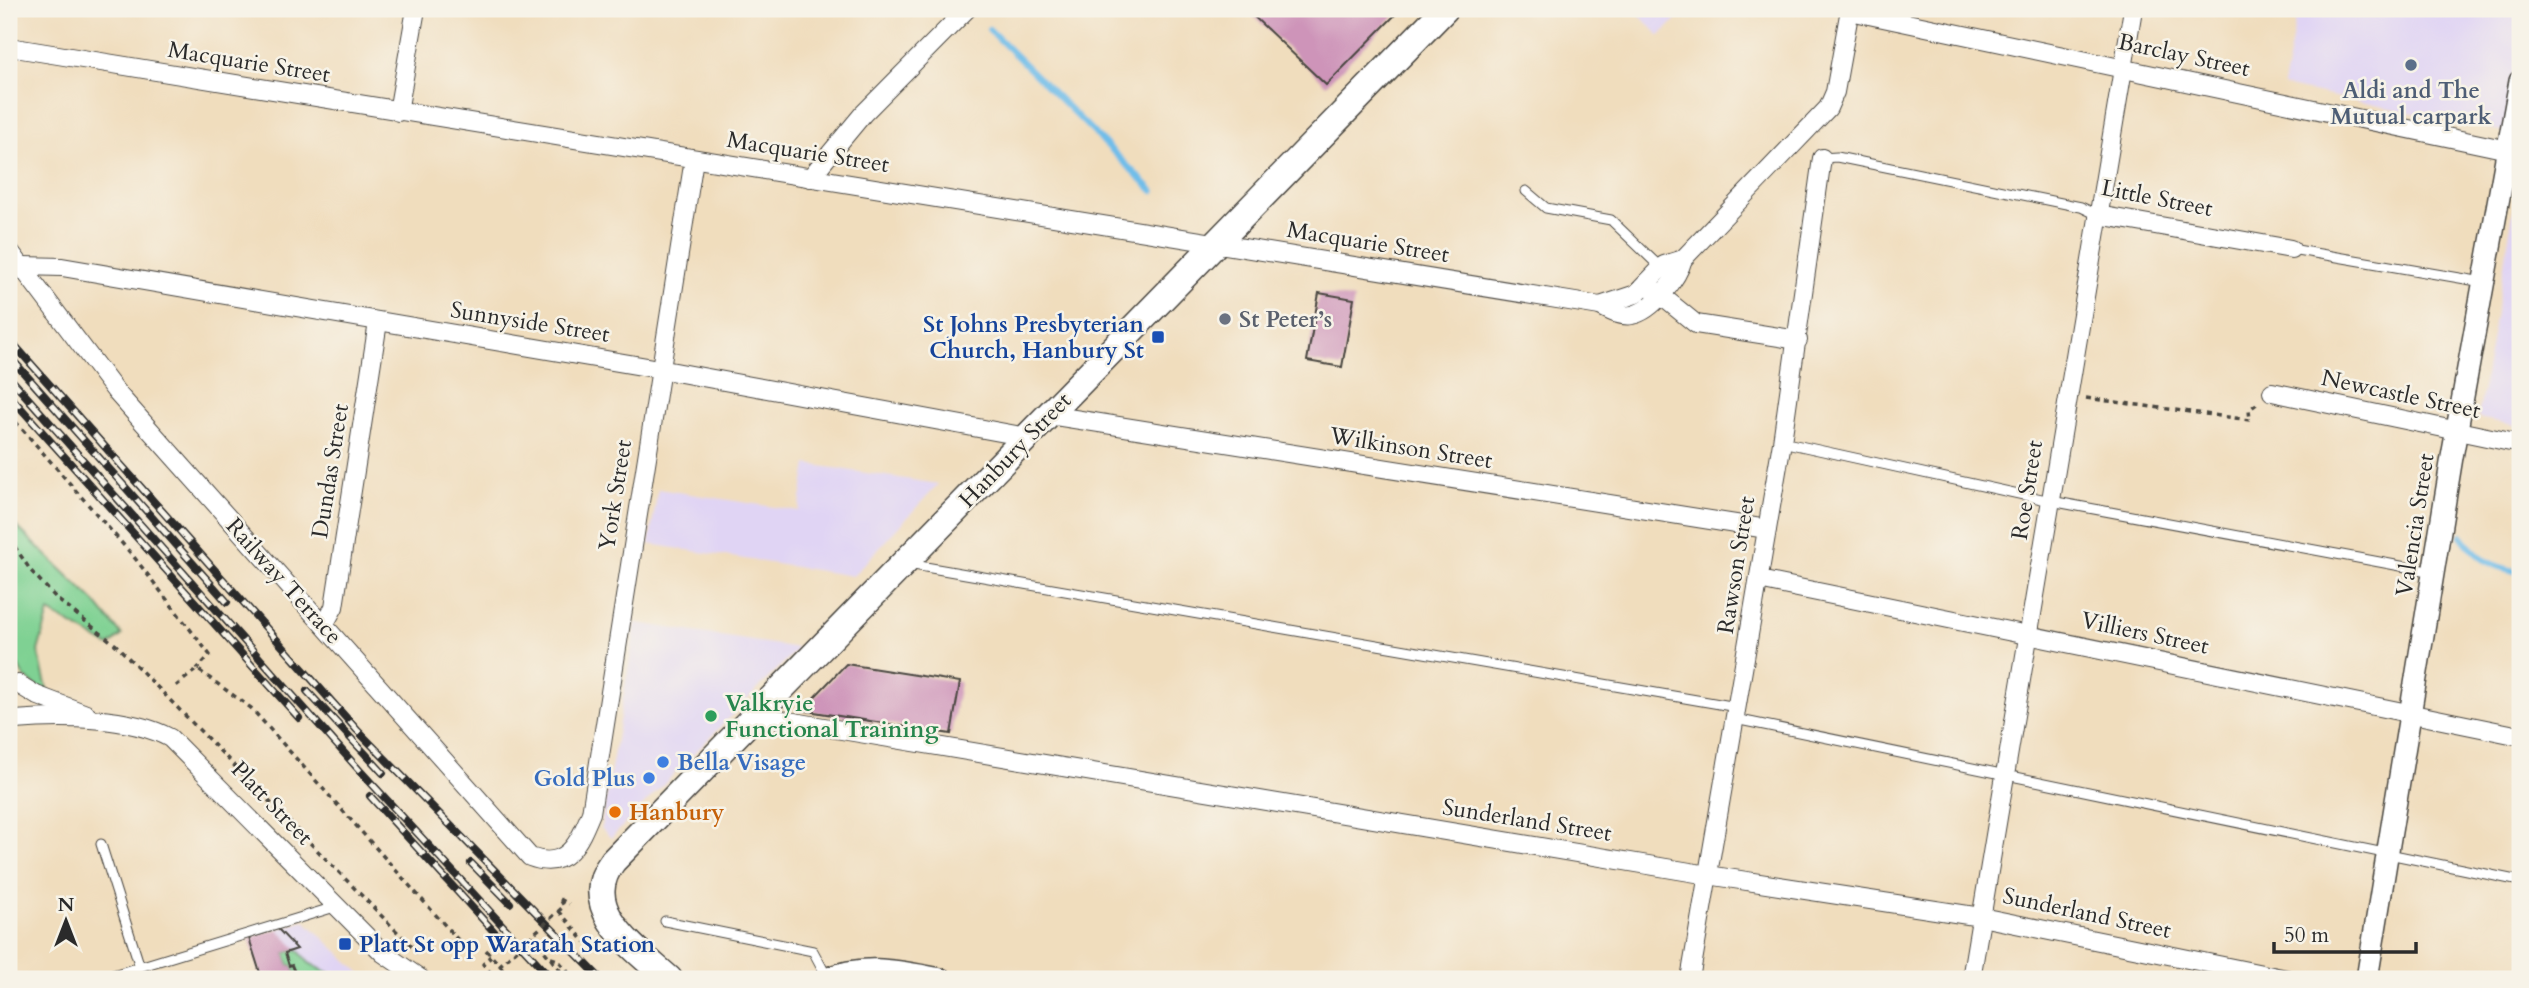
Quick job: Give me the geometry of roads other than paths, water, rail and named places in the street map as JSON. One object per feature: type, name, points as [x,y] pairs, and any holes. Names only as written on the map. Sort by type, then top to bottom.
[{"type":"main road","name":"Hanbury Street","points":[[669,979],[612,925],[602,900],[605,874],[613,861],[758,716],[1444,9]]},
{"type":"street","points":[[398,112],[416,9]]},
{"type":"street","points":[[810,178],[863,114],[967,9]]},
{"type":"street","name":"Roe Street","points":[[1971,979],[2133,9]]},
{"type":"street","points":[[1654,290],[1661,268],[1683,259],[1828,108],[1835,92],[1850,10]]},
{"type":"street","name":"Barclay Street","points":[[1850,10],[2508,150]]},
{"type":"street","name":"Macquarie Street","points":[[9,47],[1600,306],[1619,315],[1634,315],[1654,290]]},
{"type":"street","name":"Valencia Street","points":[[2367,979],[2457,430],[2520,81]]},
{"type":"street","name":"Rawson Street","points":[[1690,979],[1782,442],[1822,158]]},
{"type":"street","name":"York Street","points":[[581,838],[591,813],[694,159]]},
{"type":"street","name":"Little Street","points":[[2098,215],[2291,249]]},
{"type":"street","name":"Railway Terrace","points":[[9,250],[117,393],[530,858],[546,863],[562,858],[581,838]]},
{"type":"street","points":[[1654,290],[1679,275],[1683,259]]},
{"type":"street","name":"Sunnyside Street","points":[[23,266],[62,267],[659,369],[1027,437]]},
{"type":"street","points":[[1654,290],[1696,324],[1798,340]]},
{"type":"street","name":"Dundas Street","points":[[324,625],[334,607],[378,322]]},
{"type":"street","name":"Newcastle Street","points":[[2272,392],[2520,444]]},
{"type":"street","name":"Wilkinson Street","points":[[1048,415],[1767,529]]},
{"type":"street","name":"Villiers Street","points":[[1759,580],[2520,736]]},
{"type":"street","points":[[11,724],[22,711],[24,700],[12,678]]},
{"type":"street","name":"Platt Street","points":[[12,678],[36,695],[106,722],[153,731],[176,742],[383,953],[421,979]]},
{"type":"street","name":"Sunderland Street","points":[[758,716],[1709,875],[1981,917],[2287,979]]},
{"type":"street","name":"Platt Street","points":[[11,724],[106,722]]},
{"type":"street","name":"Platt Street","points":[[383,953],[398,979]]},
{"type":"street","points":[[827,979],[872,969],[941,979]]},
{"type":"lane","name":"Little Street","points":[[1822,158],[1837,157],[2068,204],[2098,215]]},
{"type":"lane","points":[[1526,191],[1546,208],[1611,220],[1661,268]]},
{"type":"lane","name":"Little Street","points":[[2291,249],[2484,282]]},
{"type":"lane","points":[[1782,442],[2051,500],[2434,572]]},
{"type":"lane","points":[[906,564],[1736,713],[2004,774],[2520,881]]},
{"type":"lane","points":[[101,845],[140,967]]},
{"type":"lane","points":[[100,979],[338,906]]},
{"type":"lane","points":[[665,921],[813,951],[827,979]]},
{"type":"waterway","points":[[989,29],[1153,191]]},
{"type":"waterway","points":[[2461,536],[2486,561],[2520,572]]},
{"type":"railway","points":[[9,339],[357,730],[601,979]]},
{"type":"railway","points":[[9,356],[227,602]]},
{"type":"railway","points":[[9,377],[361,772],[552,979]]},
{"type":"railway","points":[[9,395],[299,718]]},
{"type":"railway","points":[[307,691],[383,773]]},
{"type":"railway","points":[[370,796],[498,936]]},
{"type":"railway","points":[[471,863],[510,903]]},
{"type":"place","name":"Aldi and The Mutual carpark","points":[[2411,65]]},
{"type":"place","name":"St Peter’s","points":[[1225,319]]},
{"type":"place","name":"St Johns Presbyterian Church, Hanbury St","points":[[1158,337]]},
{"type":"place","name":"Valkryie Functional Training","points":[[711,716]]},
{"type":"place","name":"Bella Visage","points":[[663,762]]},
{"type":"place","name":"Gold Plus","points":[[649,778]]},
{"type":"place","name":"Hanbury","points":[[615,812]]},
{"type":"place","name":"Platt St opp Waratah Station","points":[[345,944]]}]
